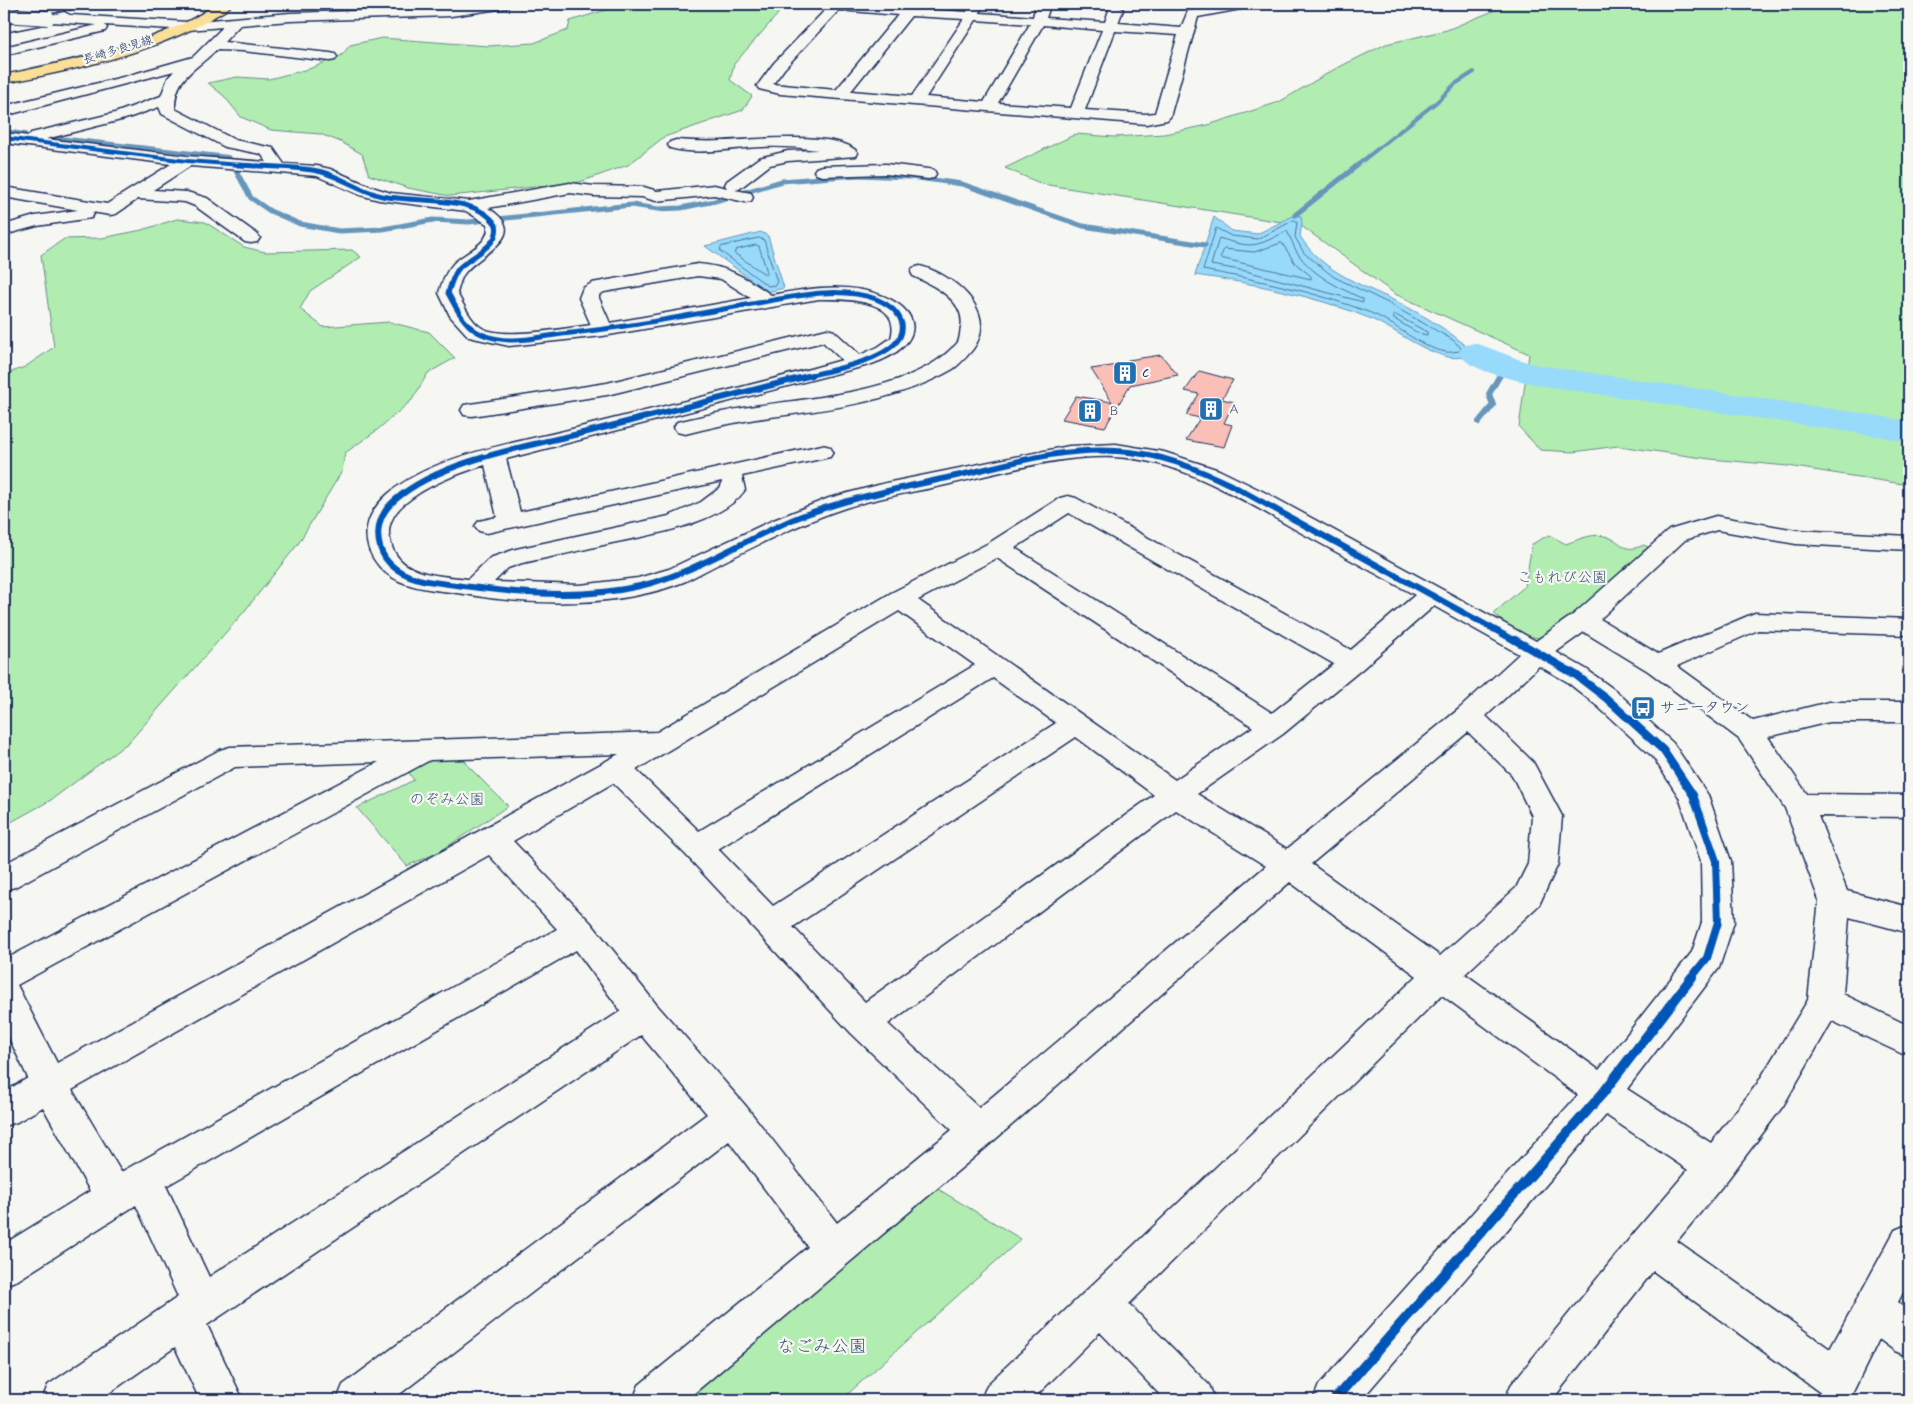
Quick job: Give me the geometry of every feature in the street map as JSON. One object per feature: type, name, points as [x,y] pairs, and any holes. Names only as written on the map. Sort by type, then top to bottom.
[{"type":"main road","name":"長崎多良見線","points":[[4,79],[101,57],[188,26],[226,4]]},
{"type":"street","points":[[4,6],[13,4]]},
{"type":"street","points":[[4,15],[188,26],[236,22],[289,10],[451,12],[506,4]]},
{"type":"street","points":[[988,107],[1038,22],[1042,8],[1039,4]]},
{"type":"street","points":[[1076,114],[1116,10],[1112,4]]},
{"type":"street","points":[[1186,32],[1038,22],[974,10],[836,5],[779,66],[764,86],[780,90],[1076,114],[1146,119],[1162,117],[1186,32],[1189,9],[1246,4]]},
{"type":"street","points":[[4,28],[93,8]]},
{"type":"street","points":[[841,94],[906,8]]},
{"type":"street","points":[[916,101],[974,10]]},
{"type":"street","points":[[4,51],[124,22]]},
{"type":"street","points":[[236,22],[199,60],[187,67],[175,78],[167,99],[166,111],[231,144],[267,151],[279,168]]},
{"type":"street","points":[[212,46],[243,47],[330,57]]},
{"type":"street","points":[[4,111],[199,60]]},
{"type":"street","points":[[11,139],[120,116],[167,99]]},
{"type":"street","points":[[11,139],[187,161],[317,170],[332,174],[366,192],[390,197],[470,206],[570,188],[594,191],[644,192],[656,196],[732,192],[767,170],[797,168],[823,171],[886,169],[928,174]]},
{"type":"street","points":[[676,145],[722,146],[759,142],[793,142],[844,148],[850,153],[788,156],[765,161],[732,192]]},
{"type":"street","points":[[4,230],[35,221],[110,210],[187,161]]},
{"type":"street","points":[[4,192],[110,210]]},
{"type":"street","points":[[134,194],[194,199],[251,238]]},
{"type":"street","points":[[470,206],[492,220],[497,230],[491,242],[464,263],[454,274],[448,293],[460,316],[476,332],[510,340],[603,330],[808,294],[833,292],[860,295],[885,303],[899,313],[903,328],[899,341],[886,351],[856,362],[773,386],[494,455],[431,476],[405,491],[386,509],[378,526],[376,542],[389,564],[415,580],[473,588],[536,592],[618,590],[668,578],[822,508],[877,492],[1049,456],[1095,451],[1139,453],[1215,476],[1537,652],[1576,675],[1606,698],[1663,750],[1693,795],[1716,861],[1718,922],[1707,958],[1603,1093],[1334,1400]]},
{"type":"street","points":[[603,330],[588,298],[590,292],[599,287],[698,270],[715,270],[730,276],[768,301]]},
{"type":"street","points":[[598,429],[607,438],[638,438],[720,419],[873,393],[907,384],[937,370],[956,357],[967,345],[972,325],[969,309],[961,299],[949,287],[920,272]]},
{"type":"street","points":[[472,410],[607,388],[827,335],[856,362]]},
{"type":"street","points":[[487,526],[822,452]]},
{"type":"street","points":[[494,455],[510,520]]},
{"type":"street","points":[[473,588],[499,563],[676,522],[709,507],[733,490],[733,481],[729,473]]},
{"type":"street","points":[[4,1110],[492,839],[662,742],[900,599],[998,548],[1068,503],[1353,663]]},
{"type":"street","points":[[654,1400],[978,1131],[1289,865],[1469,716],[1537,652],[1583,620],[1677,535],[1716,523],[1796,537],[1909,543]]},
{"type":"street","points":[[998,548],[1274,727]]},
{"type":"street","points":[[863,1023],[1175,795],[1274,727],[1353,663],[1432,594]]},
{"type":"street","points":[[900,599],[1076,722],[1175,795],[1289,865],[1603,1093],[1715,1167]]},
{"type":"street","points":[[1526,1400],[1649,1245],[1715,1167],[1770,1095],[1825,1002],[1835,900],[1799,805],[1750,732],[1657,665],[1583,620]]},
{"type":"street","points":[[1657,665],[1755,621],[1909,627]]},
{"type":"street","points":[[697,847],[994,665]]},
{"type":"street","points":[[1750,732],[1829,712],[1909,712]]},
{"type":"street","points":[[1002,1400],[1441,975],[1528,896],[1544,864],[1547,816],[1523,769],[1469,716]]},
{"type":"street","points":[[770,925],[1076,722]]},
{"type":"street","points":[[4,878],[230,757],[662,742]]},
{"type":"street","points":[[4,976],[429,749]]},
{"type":"street","points":[[615,768],[697,847],[863,1023],[978,1131]]},
{"type":"street","points":[[1799,805],[1909,806]]},
{"type":"street","points":[[492,839],[580,932],[644,1014],[732,1118],[834,1250]]},
{"type":"street","points":[[1835,900],[1909,920]]},
{"type":"street","points":[[4,1266],[128,1188],[580,932]]},
{"type":"street","points":[[4,992],[49,1084],[128,1188],[192,1311],[222,1400]]},
{"type":"street","points":[[1825,1002],[1909,1042]]},
{"type":"street","points":[[62,1400],[192,1311],[644,1014]]},
{"type":"street","points":[[358,1400],[732,1118]]},
{"type":"street","points":[[1649,1245],[1836,1379],[1909,1243]]},
{"type":"street","points":[[1102,1305],[1194,1400]]},
{"type":"street","points":[[1873,1308],[1909,1337]]},
{"type":"green space","points":[[614,4],[775,4],[778,14],[734,64],[730,80],[752,96],[743,110],[664,137],[628,165],[580,182],[450,196],[408,188],[369,175],[362,154],[341,142],[320,134],[271,130],[241,117],[224,96],[208,83],[237,77],[269,79],[312,68],[342,55],[350,45],[382,38],[488,46],[534,43],[568,30],[570,21],[609,9]]},
{"type":"green space","points":[[1510,4],[1909,4],[1909,485],[1788,466],[1710,459],[1618,446],[1573,452],[1540,450],[1519,427],[1529,354],[1395,294],[1300,225],[1042,184],[1005,168],[1076,134],[1114,137],[1164,134],[1208,125],[1279,102],[1335,69],[1386,44],[1447,30]]},
{"type":"green space","points":[[177,219],[205,222],[244,247],[265,252],[352,250],[361,257],[310,291],[300,309],[323,327],[389,322],[429,332],[455,358],[428,373],[412,400],[376,431],[345,453],[342,471],[298,544],[243,613],[129,742],[51,800],[4,826],[4,375],[25,367],[54,347],[41,255],[64,239],[102,238],[142,230]]},
{"type":"green space","name":"こもれび公園","points":[[1549,535],[1566,544],[1598,535],[1614,539],[1627,548],[1644,545],[1648,547],[1548,639],[1532,637],[1518,632],[1505,624],[1494,613],[1525,586],[1532,544]]},
{"type":"green space","name":"のぞみ公園","points":[[461,754],[469,767],[508,806],[439,852],[407,866],[357,808],[414,780],[409,773],[428,759]]},
{"type":"green space","name":"なごみ公園","points":[[933,1186],[1021,1239],[841,1400],[675,1400]]},
{"type":"water","points":[[1295,215],[1301,216],[1300,236],[1317,257],[1327,265],[1350,280],[1422,315],[1454,336],[1474,353],[1459,358],[1451,358],[1434,353],[1369,318],[1327,303],[1261,286],[1195,275],[1214,217],[1232,231],[1257,234]]},
{"type":"water","points":[[761,232],[768,236],[784,288],[768,292],[705,246]]},
{"type":"building","points":[[1161,355],[1178,375],[1130,385],[1105,427],[1062,419],[1076,396],[1112,402],[1091,369],[1125,364],[1128,360]]},
{"type":"building","name":"Ａ","points":[[1199,371],[1233,380],[1222,399],[1234,402],[1224,423],[1232,425],[1224,447],[1186,440],[1200,418],[1186,415],[1199,394],[1185,391]]},
{"type":"waterway","points":[[1356,166],[1439,100],[1455,84],[1474,72]]},
{"type":"waterway","points":[[4,131],[25,134]]},
{"type":"waterway","points":[[50,137],[228,157],[231,161]]},
{"type":"waterway","points":[[1295,215],[1358,165]]},
{"type":"waterway","points":[[235,169],[251,198],[270,211],[300,224],[339,231],[383,229],[433,220],[469,222],[632,205],[658,209],[681,208],[715,201],[782,181],[858,175],[910,177],[962,184],[1083,226],[1205,245]]},
{"type":"waterway","points":[[1474,353],[1505,367],[1538,375],[1886,427],[1909,433]]},
{"type":"waterway","points":[[1500,376],[1505,367]]},
{"type":"waterway","points":[[1479,422],[1493,405],[1489,394],[1500,375]]},
{"type":"railway","points":[[4,25],[94,4]]},
{"type":"cycle path","points":[[4,138],[187,161],[317,171],[360,189],[391,198],[443,202],[472,207],[490,217],[497,229],[491,242],[458,269],[453,277],[448,293],[460,316],[476,333],[509,340],[603,330],[808,294],[832,293],[861,296],[887,304],[896,311],[902,327],[900,340],[885,352],[870,358],[838,368],[494,455],[457,467],[413,487],[394,500],[381,516],[376,533],[382,553],[387,560],[392,566],[411,577],[463,586],[521,592],[580,593],[610,591],[638,586],[678,575],[807,514],[837,503],[886,490],[1045,456],[1092,451],[1140,453],[1188,466],[1255,497],[1576,675],[1606,698],[1663,750],[1693,795],[1716,861],[1718,922],[1707,958],[1603,1093],[1334,1400]]},
{"type":"place","name":"C","points":[[1125,373]]},
{"type":"place","name":"Ａ","points":[[1211,409]]},
{"type":"place","name":"Ｂ","points":[[1090,411]]},
{"type":"place","name":"サニータウン","points":[[1643,708]]}]
